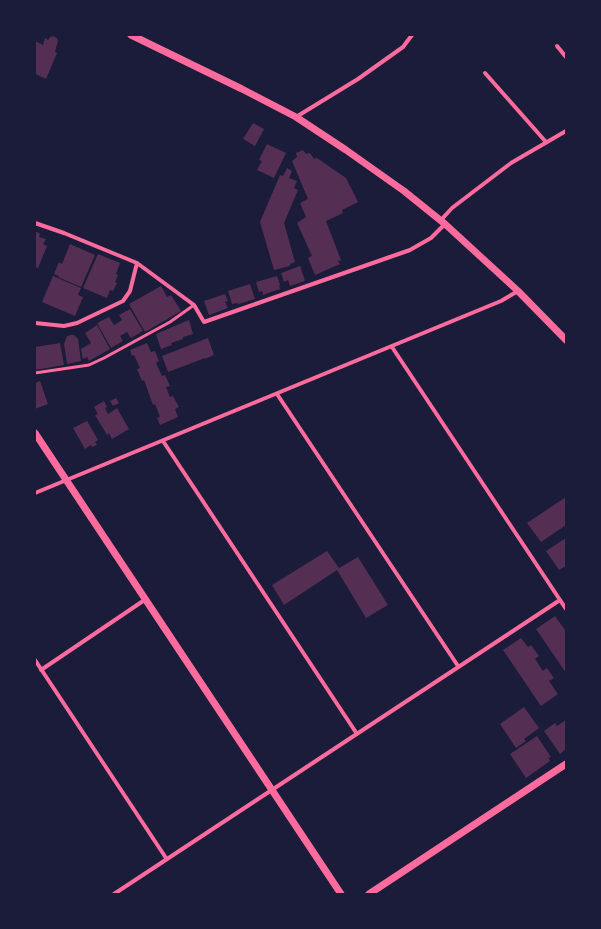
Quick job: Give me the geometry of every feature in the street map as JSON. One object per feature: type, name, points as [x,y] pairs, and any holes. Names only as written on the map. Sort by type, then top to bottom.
[{"type":"street","points":[[132,35],[140,37],[296,117],[404,191],[443,222],[518,290],[566,340]]},
{"type":"street","points":[[296,117],[358,79],[397,52],[412,35]]},
{"type":"street","points":[[557,46],[566,57]]},
{"type":"street","points":[[485,73],[546,142]]},
{"type":"street","points":[[35,223],[64,233],[137,263],[194,305],[204,322],[410,250],[430,238],[452,208],[511,162],[566,131]]},
{"type":"street","points":[[35,323],[64,326],[77,323],[122,301],[130,291],[137,263]]},
{"type":"street","points":[[35,493],[392,347],[501,301],[518,290]]},
{"type":"street","points":[[392,347],[566,609]]},
{"type":"street","points":[[277,394],[458,666]]},
{"type":"street","points":[[35,433],[341,894]]},
{"type":"street","points":[[163,441],[357,734]]},
{"type":"street","points":[[41,670],[146,599]]},
{"type":"street","points":[[114,894],[166,858],[560,600]]},
{"type":"street","points":[[35,660],[166,858]]},
{"type":"street","points":[[369,894],[566,764]]},
{"type":"lane","points":[[35,373],[88,365],[104,358],[156,329],[194,305]]},
{"type":"building","points":[[53,36],[57,38],[58,41],[55,52],[57,53],[46,79],[35,74],[35,41],[43,45],[45,38],[48,40]]},
{"type":"building","points":[[253,123],[264,129],[255,146],[243,139]]},
{"type":"building","points":[[267,144],[286,153],[274,178],[257,170],[262,161],[259,160]]},
{"type":"building","points":[[303,150],[306,154],[310,153],[314,159],[317,158],[346,178],[358,202],[342,210],[343,213],[326,221],[341,260],[338,261],[340,264],[315,275],[308,258],[312,256],[297,223],[306,217],[300,203],[308,199],[292,161],[297,157],[296,153]]},
{"type":"building","points":[[287,168],[292,171],[289,178],[297,181],[294,188],[298,190],[284,223],[295,262],[290,264],[290,266],[274,270],[260,222],[280,175],[283,176]]},
{"type":"building","points":[[35,231],[40,234],[39,237],[46,239],[43,244],[47,246],[38,268],[35,267]]},
{"type":"building","points":[[70,244],[95,255],[81,287],[54,274],[59,262],[62,264]]},
{"type":"building","points":[[98,254],[120,263],[116,274],[118,275],[115,282],[117,283],[113,291],[110,290],[107,298],[83,288]]},
{"type":"building","points":[[300,266],[305,281],[290,286],[288,280],[284,282],[281,273]]},
{"type":"building","points":[[53,276],[81,288],[78,295],[83,297],[75,316],[42,302]]},
{"type":"building","points":[[277,276],[280,289],[263,295],[262,291],[259,292],[256,282]]},
{"type":"building","points":[[250,284],[255,299],[238,304],[232,304],[228,291]]},
{"type":"building","points":[[161,286],[167,297],[171,295],[181,311],[145,332],[129,304]]},
{"type":"building","points":[[225,294],[228,301],[225,302],[228,308],[209,315],[204,301]]},
{"type":"building","points":[[130,309],[143,331],[131,338],[127,332],[120,336],[123,341],[111,348],[97,323],[109,317],[114,325],[122,320],[119,315]]},
{"type":"building","points":[[189,320],[193,334],[183,337],[183,339],[171,343],[172,345],[161,349],[156,334]]},
{"type":"building","points":[[97,325],[110,349],[89,361],[87,357],[83,359],[81,349],[91,343],[85,333]]},
{"type":"building","points":[[74,335],[78,339],[81,361],[67,364],[64,344],[67,336]]},
{"type":"building","points":[[208,338],[214,355],[168,372],[162,356]]},
{"type":"building","points":[[60,343],[64,365],[35,370],[35,347]]},
{"type":"building","points":[[147,343],[151,352],[155,351],[159,361],[156,363],[162,376],[165,375],[170,386],[166,387],[170,397],[173,396],[179,407],[175,409],[178,417],[160,425],[157,418],[160,417],[155,404],[153,405],[144,380],[142,381],[137,369],[140,368],[130,350]]},
{"type":"building","points":[[40,381],[48,404],[35,409],[35,383]]},
{"type":"building","points":[[116,398],[119,403],[113,406],[110,401]]},
{"type":"building","points":[[104,401],[108,414],[117,408],[129,429],[112,439],[109,433],[107,435],[95,415],[98,414],[94,407]]},
{"type":"building","points":[[87,421],[98,440],[95,442],[97,445],[92,447],[91,445],[85,449],[73,428]]},
{"type":"building","points":[[566,497],[566,525],[541,542],[527,523]]},
{"type":"building","points":[[566,538],[566,566],[559,570],[546,551]]},
{"type":"building","points":[[327,551],[339,568],[358,557],[388,605],[366,618],[337,570],[284,605],[272,585]]},
{"type":"building","points":[[555,616],[566,630],[566,673],[536,629]]},
{"type":"building","points":[[521,638],[528,647],[531,645],[539,656],[535,659],[543,671],[547,668],[554,678],[549,681],[558,694],[541,706],[503,650]]},
{"type":"building","points":[[524,707],[539,728],[524,739],[526,741],[516,748],[500,724]]},
{"type":"building","points":[[566,720],[566,749],[560,754],[544,731],[555,723],[557,726]]},
{"type":"building","points":[[537,736],[551,757],[548,758],[550,761],[526,778],[510,754]]}]
